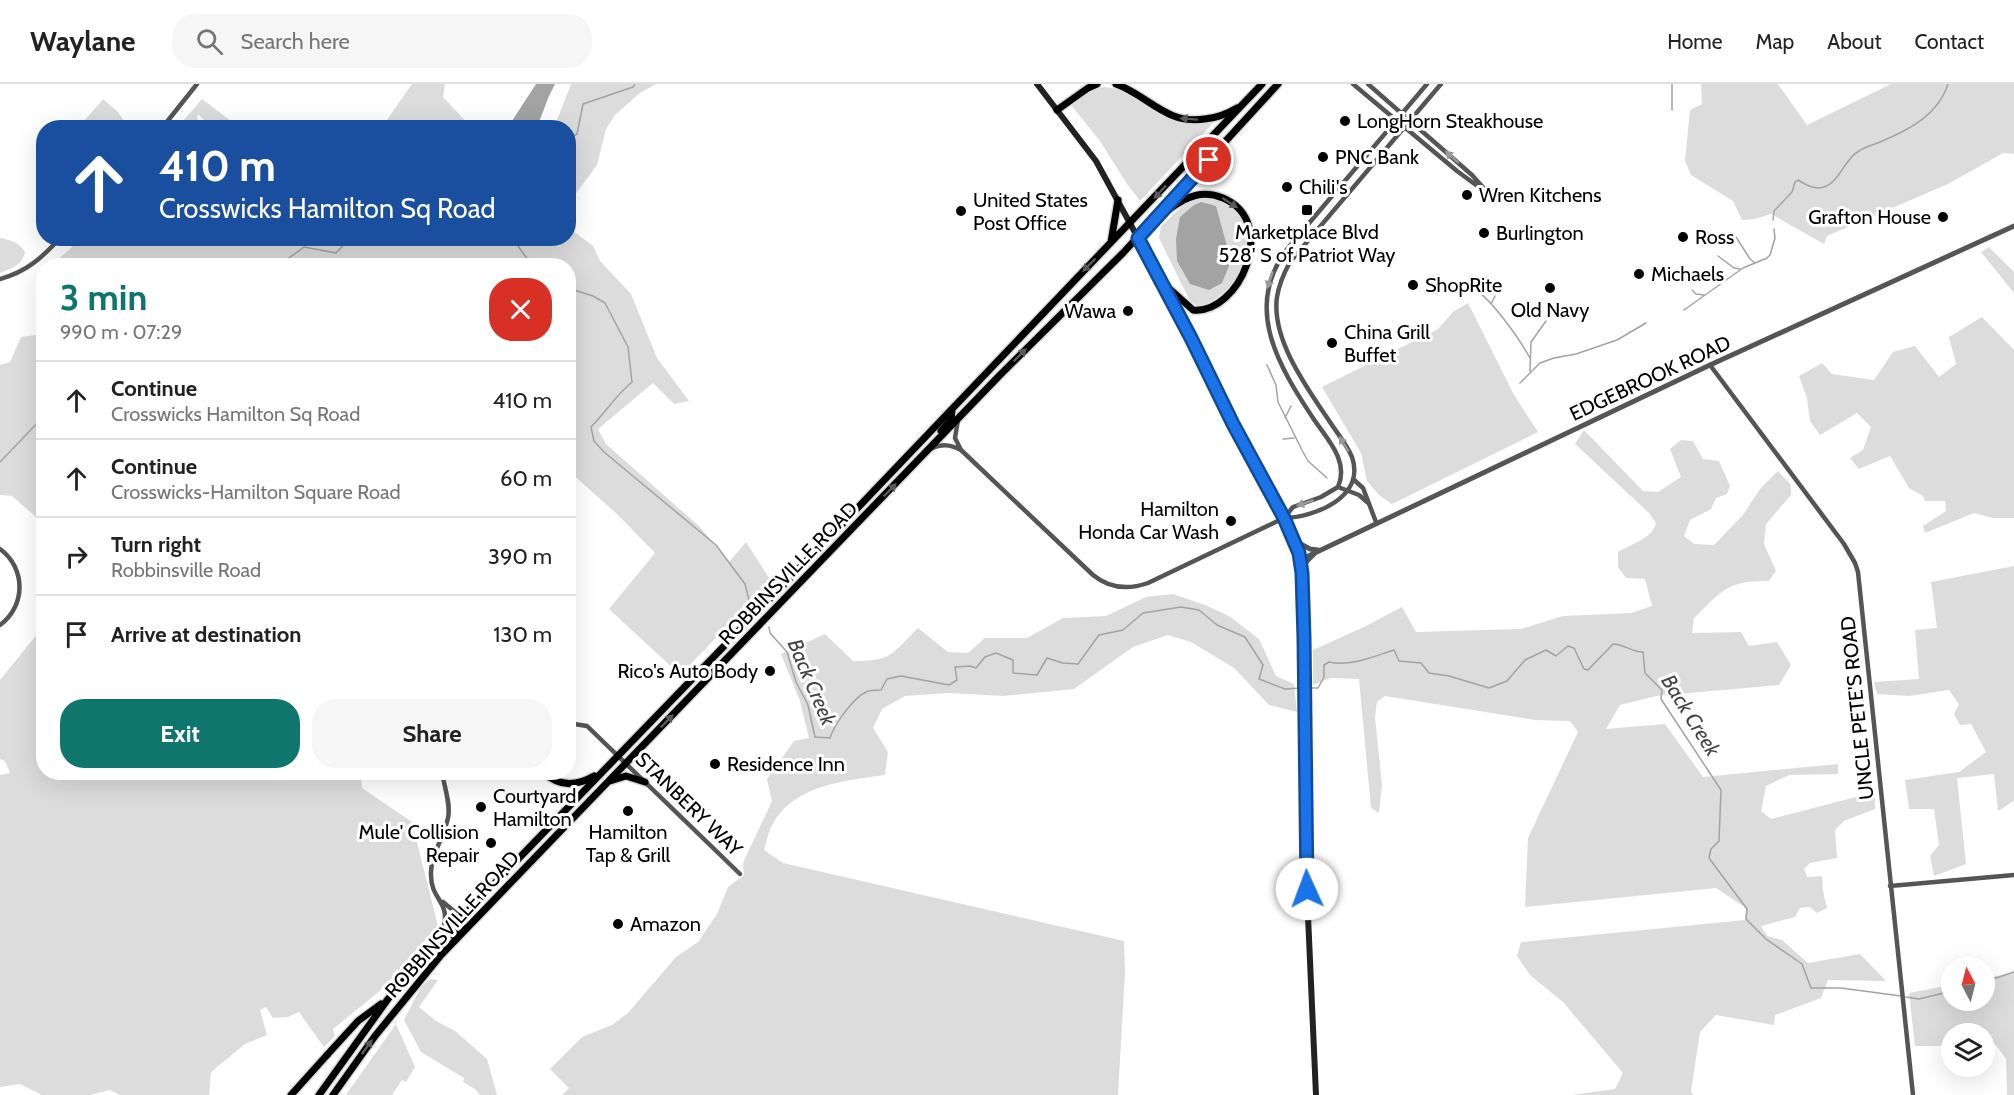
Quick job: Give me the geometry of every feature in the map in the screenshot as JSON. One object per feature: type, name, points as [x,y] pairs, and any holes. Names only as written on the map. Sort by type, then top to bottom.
[{"type":"main road","points":[[1037,84],[1096,161],[1162,282],[1295,541],[1302,573],[1308,916],[1316,1095]]},
{"type":"main road","points":[[1057,110],[1097,84]]},
{"type":"main road","points":[[1116,84],[1127,88],[1162,112],[1194,121],[1215,118],[1244,104]]},
{"type":"main road","name":"ROBBINSVILLE ROAD","points":[[319,1095],[388,999],[440,939],[952,410],[1262,84]]},
{"type":"main road","name":"ROBBINSVILLE ROAD","points":[[333,1095],[380,1029],[441,955],[957,420],[1138,238],[1278,84]]},
{"type":"main road","points":[[1159,216],[1190,196],[1209,194],[1234,204],[1248,222],[1250,233],[1248,262],[1237,285],[1221,300],[1209,307],[1193,310],[1162,282]]},
{"type":"main road","points":[[1110,244],[1118,200]]},
{"type":"main road","points":[[930,449],[935,438],[951,420],[952,410]]},
{"type":"main road","points":[[554,780],[573,784],[584,782],[602,772]]},
{"type":"main road","points":[[608,782],[626,776],[645,782]]},
{"type":"main road","points":[[441,955],[461,927],[461,917]]},
{"type":"main road","points":[[291,1095],[357,1021],[388,999]]},
{"type":"street","points":[[168,120],[197,84]]},
{"type":"street","points":[[1353,84],[1468,180],[1491,196],[1472,175],[1368,84]]},
{"type":"street","points":[[1284,518],[1293,507],[1322,497],[1338,487],[1342,471],[1341,463],[1300,398],[1279,356],[1267,322],[1266,293],[1274,268],[1427,84]]},
{"type":"street","points":[[930,449],[942,444],[961,450],[1093,575],[1111,586],[1124,588],[1148,583],[1284,518],[1299,517],[1336,502],[1348,491],[1353,479],[1351,455],[1310,393],[1282,336],[1278,322],[1277,296],[1290,262],[1442,84]]},
{"type":"street","name":"EDGEBROOK ROAD","points":[[1300,560],[1710,365],[2014,226]]},
{"type":"street","points":[[39,258],[52,246]]},
{"type":"street","points":[[0,279],[14,275],[36,261]]},
{"type":"street","name":"UNCLE PETE'S ROAD","points":[[1710,365],[1844,544],[1855,563],[1859,580],[1913,1095]]},
{"type":"street","points":[[957,420],[955,438],[961,450]]},
{"type":"street","points":[[1353,479],[1363,488],[1376,522]]},
{"type":"street","points":[[1338,487],[1359,495],[1367,503]]},
{"type":"street","points":[[1295,541],[1310,549],[1326,548]]},
{"type":"street","points":[[0,549],[14,564],[20,580],[20,588],[14,610],[0,625]]},
{"type":"street","points":[[1302,573],[1307,561],[1316,553]]},
{"type":"street","name":"STANBERY WAY","points":[[576,724],[588,726],[740,874]]},
{"type":"street","points":[[440,939],[446,925],[446,914],[431,885],[430,873],[448,817],[443,780]]},
{"type":"street","points":[[1890,886],[2014,875]]},
{"type":"street","points":[[439,898],[461,917]]},
{"type":"shaded area","points":[[412,84],[445,84],[443,97],[464,120],[387,120]]},
{"type":"shaded area","points":[[536,84],[555,84],[540,120],[513,120]]},
{"type":"shaded area","points":[[571,84],[656,84],[640,93],[615,115],[606,129],[597,165],[576,194],[576,120],[557,120]]},
{"type":"shaded area","points":[[1701,84],[1778,84],[1807,125],[1891,84],[2014,84],[2014,154],[2003,153],[1948,184],[1827,236],[1824,244],[1771,214],[1742,220],[1733,201],[1691,175],[1685,161],[1690,110],[1702,104]]},
{"type":"shaded area","points":[[1105,87],[1136,99],[1156,113],[1176,121],[1215,121],[1140,201],[1100,141],[1071,105],[1093,89]]},
{"type":"shaded area","points":[[103,99],[123,120],[85,120]]},
{"type":"shaded area","points":[[202,99],[230,120],[204,120],[198,114],[197,120],[184,120]]},
{"type":"shaded area","points":[[1205,197],[1223,202],[1239,214],[1246,227],[1248,241],[1247,255],[1233,282],[1223,293],[1198,306],[1190,301],[1159,238],[1161,226],[1189,200]]},
{"type":"shaded area","points":[[1201,202],[1216,206],[1231,261],[1222,283],[1209,290],[1190,284],[1177,261],[1176,239],[1180,217]]},
{"type":"shaded area","points":[[576,233],[593,246],[600,261],[631,294],[657,358],[689,401],[674,404],[653,383],[598,429],[606,444],[700,527],[729,562],[746,542],[771,581],[682,673],[678,673],[609,609],[655,553],[618,515],[576,477],[576,258],[59,258],[73,246],[576,246]]},
{"type":"shaded area","points":[[0,238],[14,242],[25,252],[19,263],[0,273]]},
{"type":"shaded area","points":[[1989,247],[2014,272],[2014,293],[1981,252]]},
{"type":"shaded area","points":[[1468,303],[1514,395],[1538,432],[1392,504],[1379,495],[1367,481],[1361,453],[1322,387],[1438,329],[1453,312]]},
{"type":"shaded area","points":[[1982,317],[2014,350],[2014,518],[1993,518],[1974,513],[1925,533],[1923,526],[1946,511],[1945,501],[1925,501],[1923,496],[1909,488],[1890,456],[1859,469],[1850,458],[1863,450],[1871,427],[1857,413],[1820,435],[1810,421],[1807,398],[1799,376],[1822,363],[1832,374],[1874,380],[1893,352],[1915,346],[1939,377],[1956,364],[1949,337]]},
{"type":"shaded area","points":[[36,335],[36,517],[12,496],[0,495],[0,365],[10,362],[21,337]]},
{"type":"shaded area","points":[[1584,430],[1643,491],[1658,492],[1681,477],[1670,449],[1681,440],[1693,441],[1703,459],[1719,461],[1730,486],[1727,494],[1716,498],[1711,509],[1690,520],[1684,536],[1694,544],[1714,545],[1743,515],[1760,489],[1778,471],[1791,485],[1791,495],[1766,524],[1764,544],[1776,571],[1769,581],[1734,585],[1719,594],[1694,618],[1692,633],[1741,632],[1749,646],[1777,642],[1791,665],[1779,685],[1656,696],[1620,705],[1606,729],[1665,724],[1703,777],[1838,764],[1838,774],[1789,775],[1766,786],[1761,811],[1771,819],[1875,792],[1875,809],[1844,821],[1835,830],[1837,858],[1810,863],[1804,869],[1807,877],[1822,876],[1827,908],[1817,913],[1810,907],[1800,908],[1795,917],[1761,926],[1767,936],[1782,940],[1808,963],[1860,954],[1886,981],[1828,980],[1821,998],[1775,1015],[1774,1025],[1716,1015],[1700,1032],[1691,1091],[1693,1095],[1572,1095],[1615,1089],[1623,1073],[1563,1002],[1530,975],[1517,956],[1521,942],[1745,920],[1746,908],[1716,888],[1525,907],[1528,838],[1578,732],[1570,721],[1535,720],[1385,696],[1377,702],[1375,717],[1382,785],[1379,813],[1371,808],[1359,679],[1331,678],[1313,685],[1313,650],[1402,607],[1416,632],[1521,629],[1563,616],[1631,613],[1652,606],[1645,579],[1626,578],[1618,567],[1618,552],[1646,537],[1654,529],[1656,523],[1649,513],[1575,444]]},
{"type":"shaded area","points":[[2014,566],[2014,801],[1998,811],[1994,774],[1957,778],[1966,864],[1934,876],[1930,856],[1939,845],[1934,809],[1909,809],[1905,780],[1959,772],[1986,752],[1971,724],[1960,725],[1954,714],[1959,704],[1949,690],[1909,696],[1877,694],[1874,682],[1919,679],[1915,630],[1937,628],[1931,582]]},
{"type":"shaded area","points":[[1173,594],[1229,616],[1259,639],[1276,676],[1294,684],[1297,712],[1269,705],[1234,668],[1191,642],[1168,635],[1133,647],[1074,689],[1003,696],[949,693],[905,696],[882,709],[873,728],[888,752],[885,775],[836,783],[805,794],[792,802],[780,813],[771,827],[764,850],[783,863],[1124,941],[1125,972],[1118,1095],[562,1095],[569,1088],[550,1069],[582,1037],[612,1025],[628,1013],[676,957],[698,942],[717,914],[728,887],[744,875],[743,863],[772,801],[767,779],[794,741],[809,738],[800,701],[781,654],[825,634],[853,661],[876,660],[896,650],[918,628],[948,652],[968,653],[985,638],[1027,638],[1063,618],[1106,616],[1146,597]]},
{"type":"shaded area","points":[[36,636],[36,780],[361,780],[362,788],[412,822],[438,926],[381,990],[333,1029],[335,1036],[324,1047],[299,1012],[288,1017],[273,1018],[266,1007],[260,1010],[267,1035],[245,1044],[211,1072],[209,1095],[120,1095],[110,1090],[90,1095],[42,1095],[20,1084],[0,1087],[0,775],[10,773],[5,761],[0,759],[0,680]]},
{"type":"shaded area","points":[[2014,973],[2014,1095],[2007,1095],[2006,1059],[1995,1045],[1995,1023],[1941,1023],[1941,1046],[1915,1046],[1909,993],[1941,987],[1941,1011],[1995,1011],[1995,976]]},
{"type":"shaded area","points":[[430,979],[438,980],[419,1007],[436,1021],[455,1031],[487,1059],[497,1095],[480,1095],[463,1082],[464,1078],[421,1052],[404,1020],[421,987]]},
{"type":"shaded area","points":[[396,1024],[415,1067],[406,1082],[402,1080],[392,1095],[346,1095]]},
{"type":"waterway","points":[[576,135],[583,104],[633,87],[635,84]]},
{"type":"waterway","points":[[1672,84],[1672,110]]},
{"type":"waterway","points":[[1773,220],[1774,211],[1792,192],[1795,182],[1798,180],[1817,188],[1829,184],[1838,176],[1849,159],[1859,151],[1912,127],[1930,113],[1948,84]]},
{"type":"waterway","points":[[1684,310],[1743,268],[1767,258],[1775,238],[1774,229]]},
{"type":"waterway","points":[[1736,237],[1755,263]]},
{"type":"waterway","name":"Back Creek","points":[[289,258],[304,247],[336,253],[343,246]]},
{"type":"waterway","name":"Back Creek","points":[[518,246],[527,258]]},
{"type":"waterway","points":[[1718,256],[1734,268],[1740,269]]},
{"type":"waterway","points":[[1470,287],[1494,307],[1530,358]]},
{"type":"waterway","name":"Back Creek","points":[[576,290],[605,303],[628,347],[632,382],[591,427],[594,441],[604,452],[716,545],[745,584],[751,608]]},
{"type":"waterway","points":[[1692,290],[1696,294],[1704,295]]},
{"type":"waterway","points":[[1491,304],[1495,296]]},
{"type":"waterway","points":[[1530,371],[1531,342],[1546,321]]},
{"type":"waterway","points":[[1520,383],[1540,363],[1617,340],[1646,323]]},
{"type":"waterway","points":[[1267,365],[1276,385],[1278,402],[1303,452],[1308,461],[1327,478]]},
{"type":"waterway","points":[[1285,418],[1291,406]]},
{"type":"waterway","name":"Back Creek","points":[[0,462],[36,424]]},
{"type":"waterway","points":[[1283,439],[1294,438]]},
{"type":"waterway","name":"Back Creek","points":[[769,627],[770,633],[787,652],[796,682],[808,705],[815,737],[830,738],[840,719],[855,700],[868,691],[881,690],[887,679],[901,676],[949,685],[957,680],[955,667],[976,668],[985,657],[996,653],[1013,660],[1013,673],[1037,675],[1047,658],[1063,663],[1078,664],[1099,635],[1123,630],[1143,613],[1181,607],[1199,610],[1217,625],[1245,637],[1263,665],[1259,679],[1285,689],[1301,688]]},
{"type":"waterway","name":"Back Creek","points":[[1306,688],[1318,688],[1324,677],[1324,665],[1329,662],[1354,662],[1394,650],[1399,661],[1421,663],[1429,673],[1449,676],[1489,688],[1507,681],[1525,660],[1546,650],[1556,656],[1568,646],[1574,648],[1584,669],[1588,670],[1613,644],[1643,652],[1645,673],[1662,690],[1661,699],[1721,790],[1719,841],[1711,849],[1709,858],[1747,909],[1746,919],[1766,939],[1802,964],[1811,988],[1841,988],[1901,996]]},
{"type":"waterway","name":"Back Creek","points":[[1995,978],[2014,972]]},
{"type":"waterway","name":"Back Creek","points":[[1906,997],[1919,999],[1941,994]]},
{"type":"place","name":"LongHorn Steakhouse","points":[[1345,121]]},
{"type":"place","name":"PNC Bank","points":[[1323,157]]},
{"type":"place","name":"Chili's","points":[[1287,187]]},
{"type":"place","name":"Wren Kitchens","points":[[1467,195]]},
{"type":"place","name":"Marketplace Blvd 528' S of Patriot Way","points":[[1307,210]]},
{"type":"place","name":"United States Post Office","points":[[961,211]]},
{"type":"place","name":"Grafton House","points":[[1943,217]]},
{"type":"place","name":"Burlington","points":[[1484,233]]},
{"type":"place","name":"Ross","points":[[1683,237]]},
{"type":"place","name":"Michaels","points":[[1639,274]]},
{"type":"place","name":"ShopRite","points":[[1413,285]]},
{"type":"place","name":"Old Navy","points":[[1550,288]]},
{"type":"place","name":"Wawa","points":[[1128,311]]},
{"type":"place","name":"China Grill Buffet","points":[[1332,343]]},
{"type":"place","name":"Hamilton Honda Car Wash","points":[[1231,521]]},
{"type":"place","name":"Rico's Auto Body","points":[[770,671]]},
{"type":"place","name":"Residence Inn","points":[[715,764]]},
{"type":"place","name":"Courtyard Hamilton","points":[[481,807]]},
{"type":"place","name":"Hamilton Tap & Grill","points":[[628,811]]},
{"type":"place","name":"Mule' Collision Repair","points":[[491,843]]},
{"type":"place","name":"Amazon","points":[[618,924]]},
{"type":"route","points":[[1209,160],[1138,238],[1284,518],[1299,553],[1302,573],[1304,638],[1307,889]]}]
